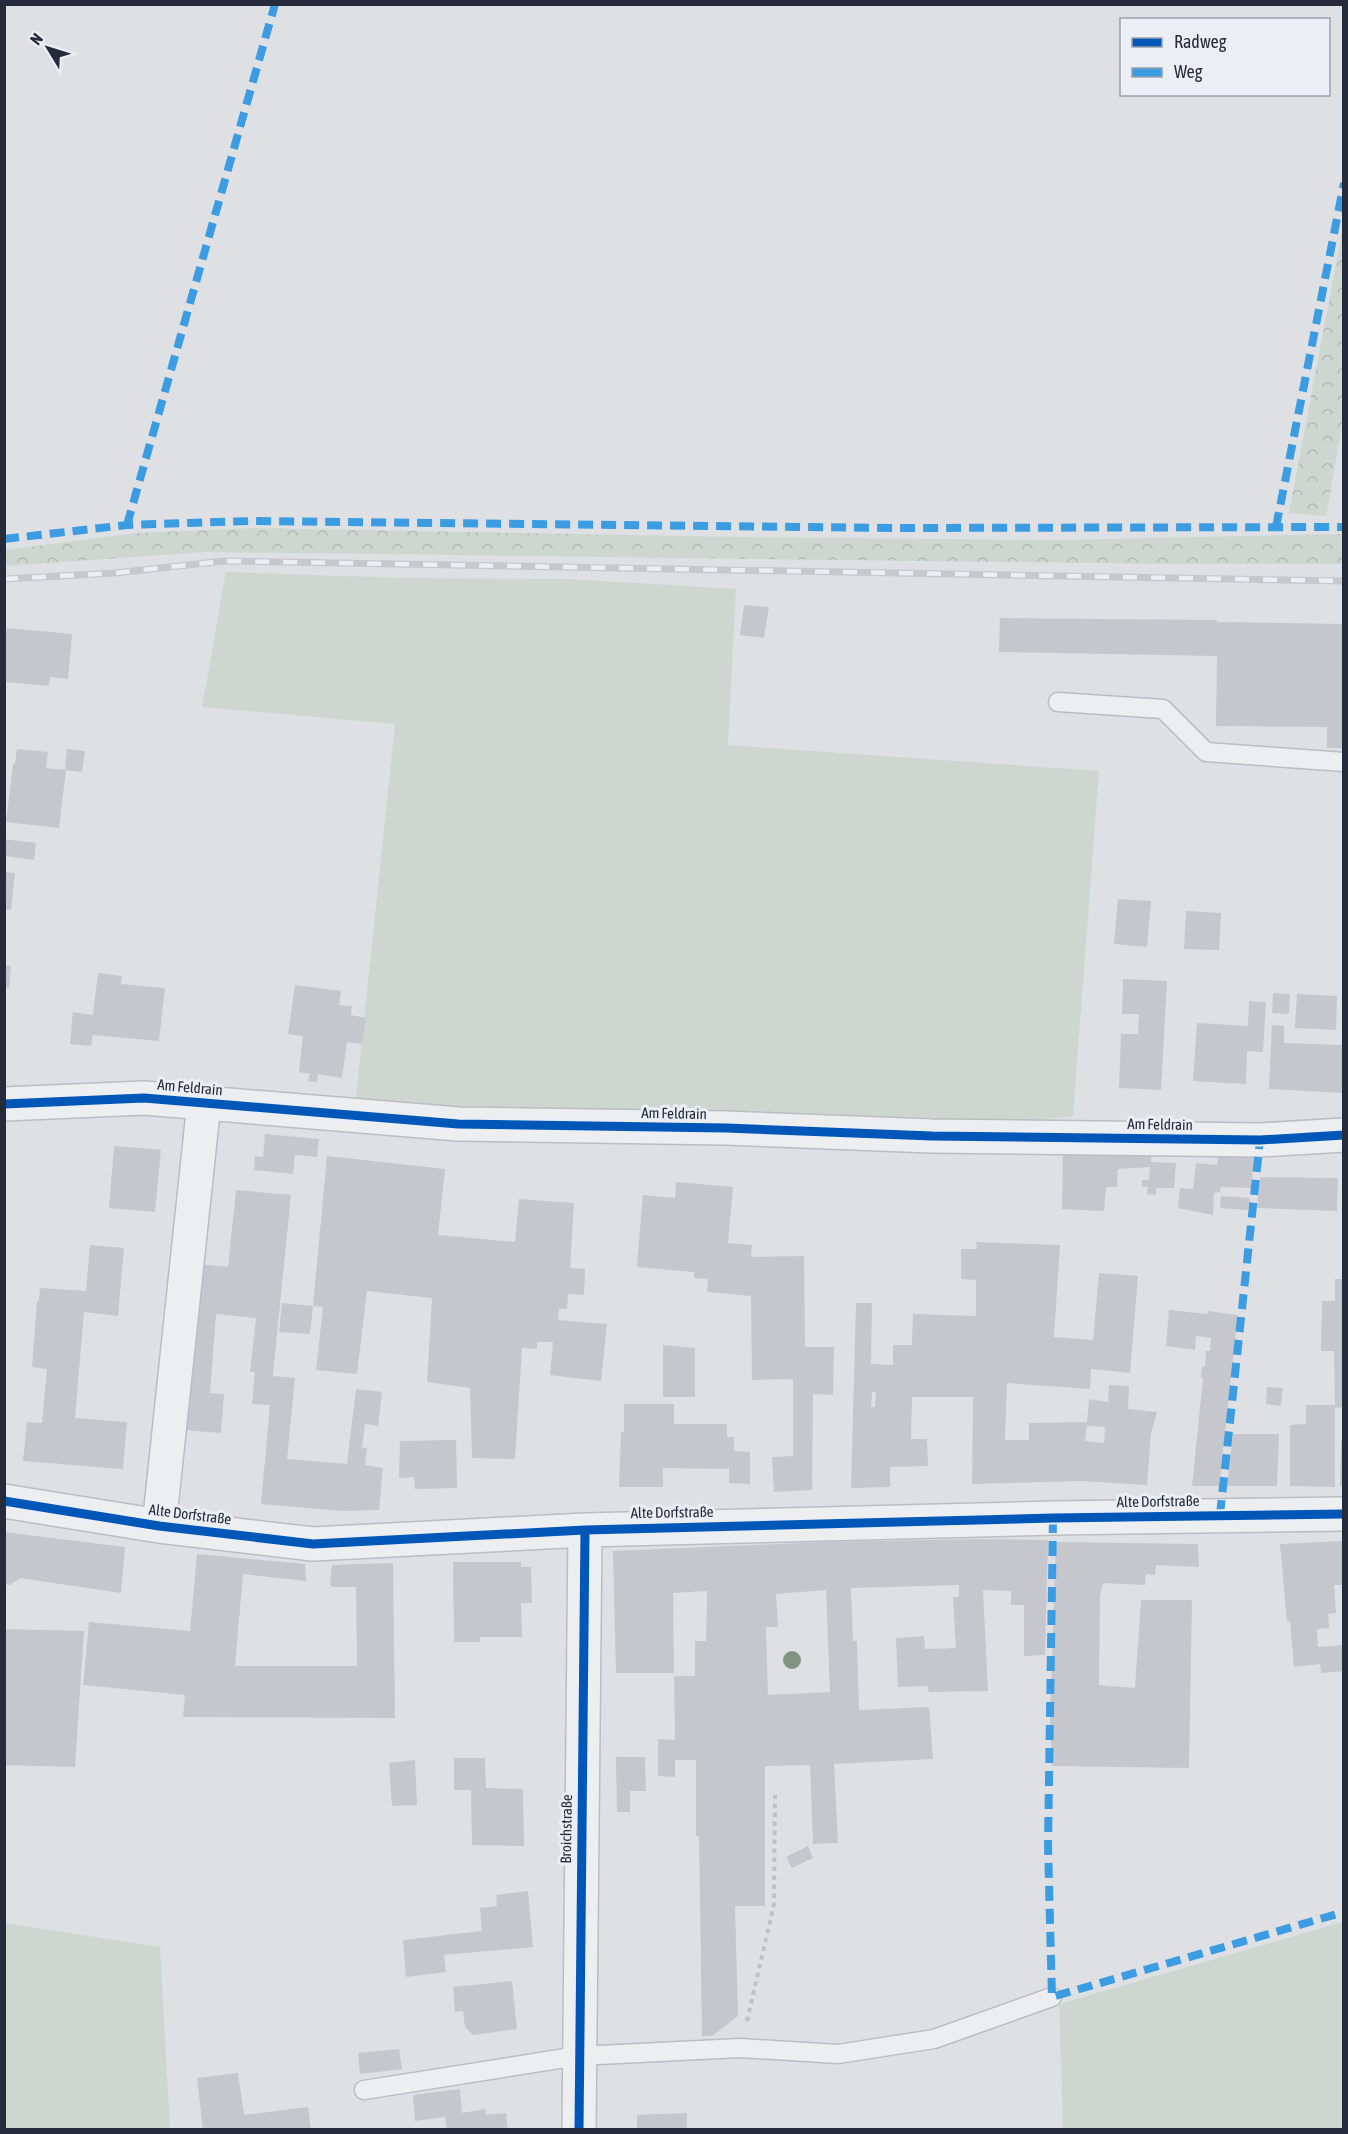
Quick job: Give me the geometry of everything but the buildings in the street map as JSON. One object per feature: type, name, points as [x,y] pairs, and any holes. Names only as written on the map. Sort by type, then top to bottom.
[{"type":"street","name":"Am Feldrain","points":[[4,1104],[144,1098],[458,1124],[726,1128],[932,1136],[1248,1140],[1344,1135]]},
{"type":"street","points":[[159,1526],[204,1103]]},
{"type":"street","name":"Alte Dorfstraße","points":[[4,1501],[159,1526],[313,1544],[585,1530],[1042,1518],[1344,1514]]},
{"type":"street","name":"Broichstraße","points":[[579,2130],[585,1530]]},
{"type":"lane","points":[[1058,702],[1163,709],[1206,752],[1344,762]]},
{"type":"lane","points":[[364,2090],[578,2056],[741,2048],[838,2054],[934,2039],[1052,1997]]},
{"type":"path","points":[[741,2048],[774,1904],[775,1795]]},
{"type":"green space","points":[[1343,227],[1343,419],[1326,516],[1289,513]]},
{"type":"green space","points":[[255,528],[736,537],[1057,540],[1343,534],[1344,564],[1168,564],[205,552],[5,566],[5,550],[136,533]]},
{"type":"green space","points":[[226,572],[404,578],[569,579],[736,589],[728,745],[1099,771],[1073,1116],[1005,1124],[355,1107],[395,724],[202,707]]},
{"type":"green space","points":[[1343,1922],[1343,2129],[1063,2129],[1059,2004]]},
{"type":"green space","points":[[5,1923],[160,1947],[170,2129],[5,2129]]},
{"type":"railway","points":[[4,579],[115,573],[224,561],[1344,581]]},
{"type":"marked path","points":[[127,525],[275,4]]},
{"type":"marked path","points":[[1276,527],[1344,183]]},
{"type":"marked path","points":[[4,539],[127,525],[252,521],[894,528],[1344,527]]},
{"type":"marked path","points":[[1220,1515],[1260,1140]]},
{"type":"marked path","points":[[1053,1518],[1048,1845],[1052,1997],[1344,1912]]},
{"type":"cycle path","points":[[4,1104],[144,1098],[458,1124],[726,1128],[932,1136],[1260,1140],[1344,1135]]},
{"type":"cycle path","points":[[4,1501],[159,1526],[313,1544],[585,1530],[1053,1518],[1344,1514]]},
{"type":"cycle path","points":[[579,2130],[585,1530]]}]
